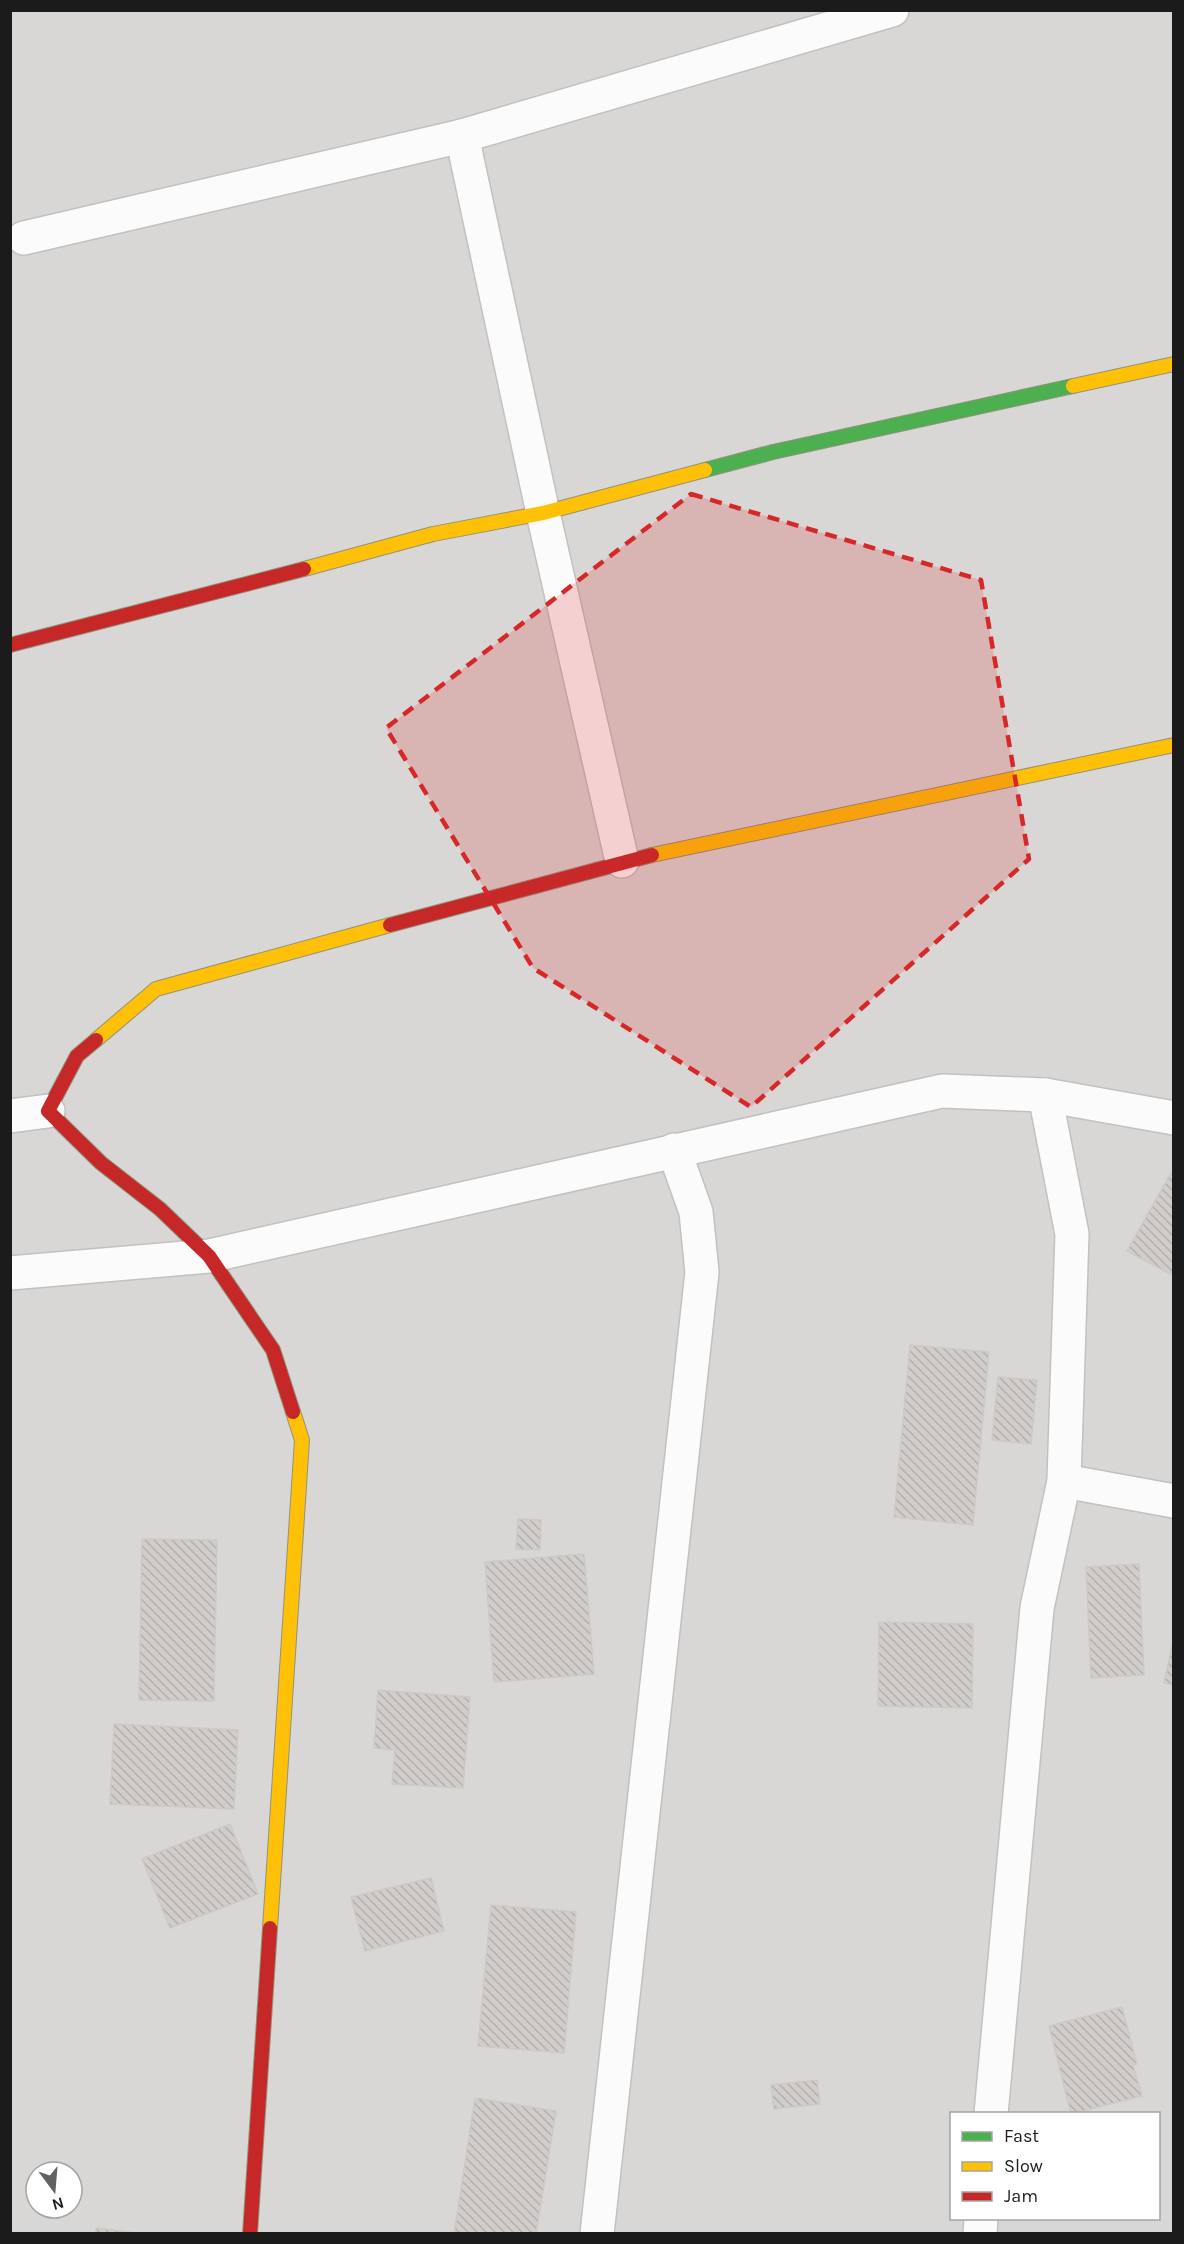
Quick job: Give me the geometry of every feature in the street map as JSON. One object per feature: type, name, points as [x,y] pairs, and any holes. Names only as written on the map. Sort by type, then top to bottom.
[{"type":"street","points":[[24,238],[462,136],[892,10]]},
{"type":"street","points":[[462,136],[543,513],[622,861]]},
{"type":"street","points":[[10,645],[433,534],[543,513],[773,452],[1173,364]]},
{"type":"street","points":[[48,1111],[77,1056],[156,989],[622,861],[1173,745]]},
{"type":"street","points":[[10,1273],[209,1256],[942,1090],[1045,1095],[1173,1118]]},
{"type":"street","points":[[991,2112],[1037,1608],[1064,1481],[1072,1234],[1045,1095]]},
{"type":"street","points":[[10,1116],[48,1111]]},
{"type":"street","points":[[48,1111],[101,1163],[160,1209],[209,1256],[273,1350],[302,1440],[250,2234]]},
{"type":"street","points":[[597,2234],[702,1272],[696,1212],[674,1150]]},
{"type":"street","points":[[1064,1481],[1173,1502]]},
{"type":"highlighted area","points":[[691,494],[981,580],[1029,859],[751,1107],[533,968],[386,728]]},
{"type":"shaded area","points":[[11,11],[1173,11],[1173,2233],[11,2234]]},
{"type":"building","points":[[1171,1173],[1174,1174],[1174,1276],[1127,1251]]},
{"type":"building","points":[[910,1345],[989,1352],[973,1525],[894,1517]]},
{"type":"building","points":[[998,1377],[1037,1380],[1031,1444],[992,1440]]},
{"type":"building","points":[[518,1519],[541,1520],[540,1550],[516,1549]]},
{"type":"building","points":[[142,1539],[217,1540],[214,1701],[139,1700]]},
{"type":"building","points":[[584,1554],[594,1674],[494,1682],[485,1562]]},
{"type":"building","points":[[1139,1564],[1144,1675],[1091,1678],[1086,1567]]},
{"type":"building","points":[[879,1622],[973,1624],[972,1708],[878,1706]]},
{"type":"building","points":[[1174,1637],[1174,1685],[1164,1683]]},
{"type":"building","points":[[378,1690],[470,1697],[463,1788],[392,1784],[395,1750],[374,1748]]},
{"type":"building","points":[[114,1724],[238,1730],[234,1809],[110,1804]]},
{"type":"building","points":[[230,1824],[258,1894],[170,1928],[142,1859]]},
{"type":"building","points":[[431,1878],[444,1931],[365,1951],[351,1897]]},
{"type":"building","points":[[491,1905],[576,1912],[564,2053],[478,2046]]},
{"type":"building","points":[[1122,2007],[1137,2064],[1133,2065],[1142,2096],[1079,2112],[1070,2112],[1049,2026]]},
{"type":"building","points":[[817,2080],[820,2104],[774,2109],[771,2085]]},
{"type":"building","points":[[475,2098],[556,2111],[536,2234],[454,2234]]},
{"type":"building","points":[[96,2228],[145,2234],[96,2234]]},
{"type":"traffic: fast","points":[[705,470],[773,452],[1073,386]]},
{"type":"traffic: slow","points":[[1073,386],[1174,364]]},
{"type":"traffic: slow","points":[[304,569],[433,534],[543,513],[705,470]]},
{"type":"traffic: slow","points":[[652,855],[1174,745]]},
{"type":"traffic: slow","points":[[96,1040],[156,989],[390,925]]},
{"type":"traffic: slow","points":[[270,1928],[302,1440],[293,1412]]},
{"type":"traffic: jam","points":[[10,645],[304,569]]},
{"type":"traffic: jam","points":[[390,925],[652,855]]},
{"type":"traffic: jam","points":[[96,1040],[77,1056],[48,1111],[101,1163],[160,1209],[209,1256],[273,1350],[293,1412]]},
{"type":"traffic: jam","points":[[250,2234],[270,1928]]}]
